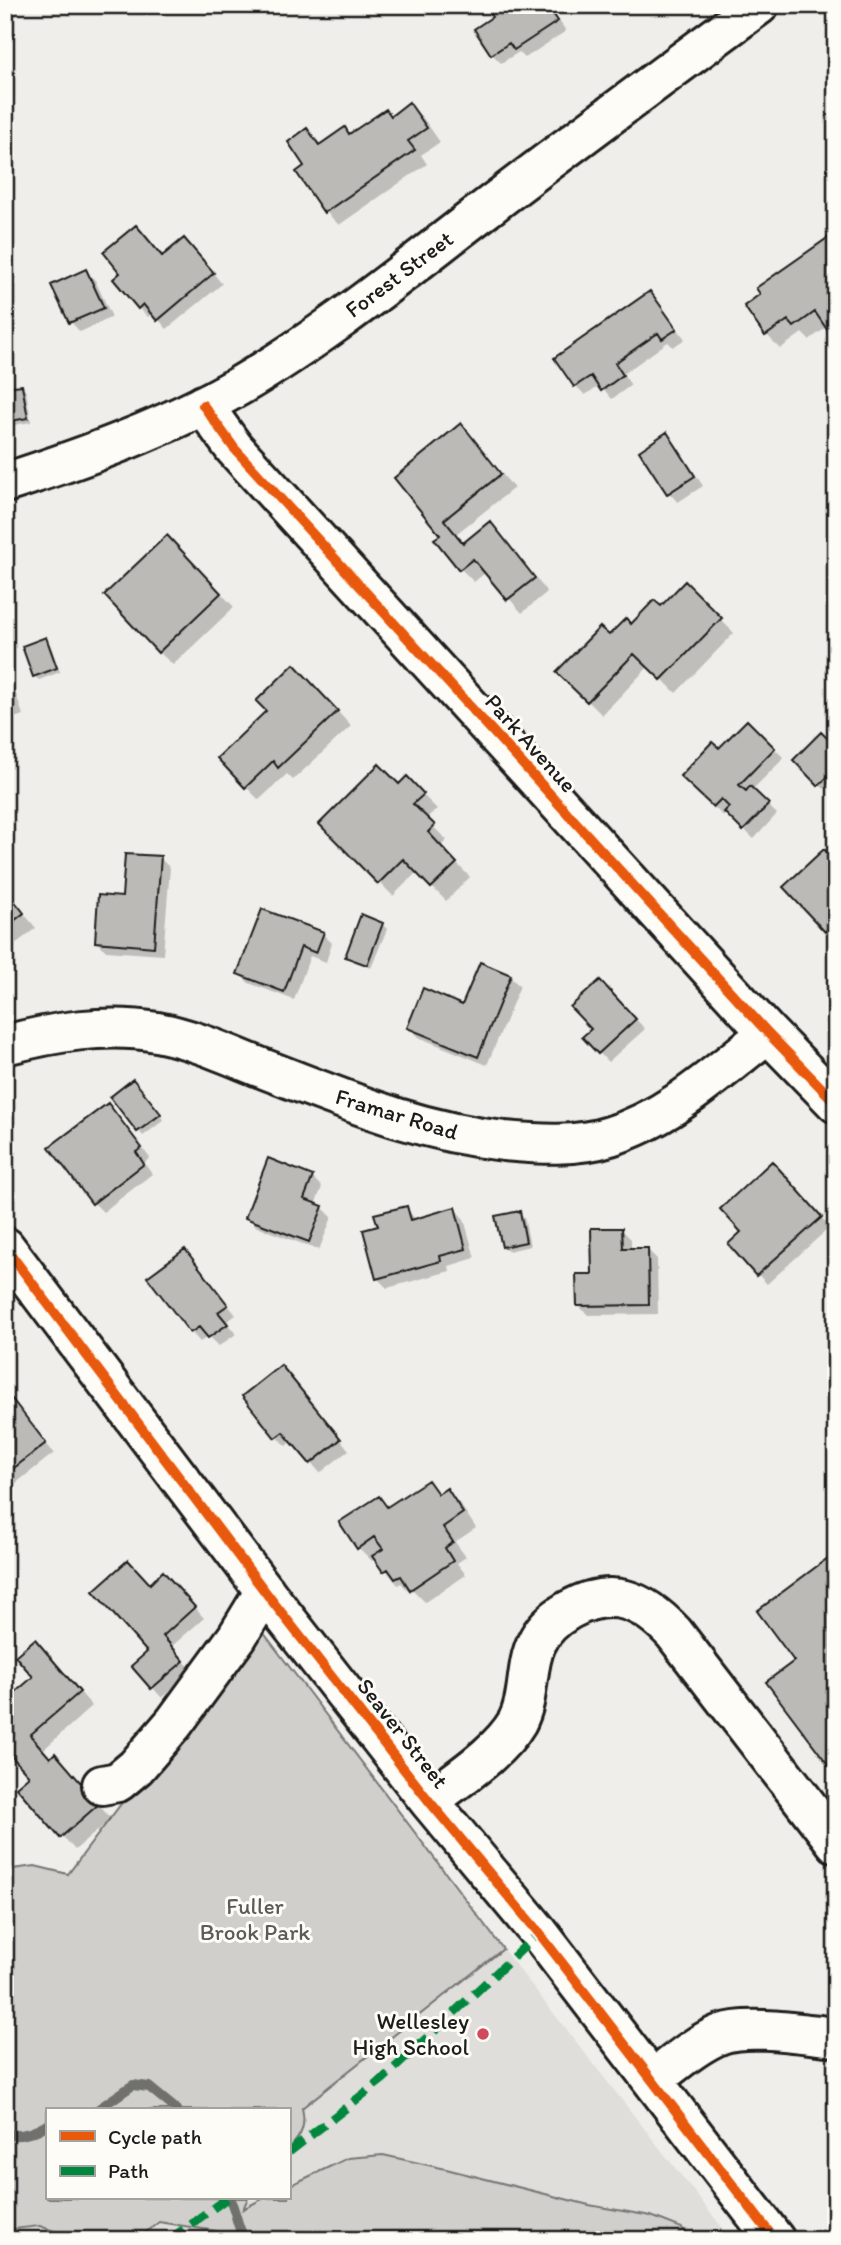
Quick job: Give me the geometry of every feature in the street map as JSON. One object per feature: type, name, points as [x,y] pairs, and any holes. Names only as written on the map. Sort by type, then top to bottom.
[{"type":"street","name":"Forest Street","points":[[5,483],[111,446],[203,405],[272,365],[343,318],[759,5]]},
{"type":"street","name":"Park Avenue","points":[[203,405],[221,434],[768,1033],[836,1103]]},
{"type":"street","name":"Framar Road","points":[[5,1045],[87,1030],[132,1029],[159,1033],[208,1047],[404,1121],[478,1137],[550,1144],[607,1137],[649,1120],[682,1099],[768,1033]]},
{"type":"street","name":"Seaver Street","points":[[5,1247],[265,1591],[429,1801],[539,1933],[775,2240]]},
{"type":"street","points":[[102,1785],[118,1782],[144,1758],[174,1723],[237,1637],[265,1591]]},
{"type":"street","points":[[429,1801],[489,1754],[517,1722],[523,1705],[531,1657],[546,1627],[577,1606],[594,1599],[610,1597],[643,1606],[660,1618],[674,1633],[836,1843]]},
{"type":"street","points":[[653,2080],[695,2049],[724,2033],[742,2029],[836,2037]]},
{"type":"shaded area","name":"Wellesley High School","points":[[503,1949],[732,2240],[136,2240],[186,2200],[290,2200],[290,2118]]},
{"type":"shaded area","points":[[5,2213],[79,2240],[5,2240]]},
{"type":"green space","name":"Fuller Brook Park","points":[[257,1624],[503,1949],[302,2108],[302,2130],[290,2147],[290,2108],[46,2108],[46,2200],[247,2200],[243,2209],[260,2200],[290,2200],[290,2186],[348,2158],[383,2155],[589,2205],[651,2216],[682,2228],[695,2240],[211,2240],[216,2231],[159,2222],[136,2240],[79,2240],[40,2226],[5,2230],[5,1870],[35,1866],[68,1874]]},
{"type":"building","points":[[485,5],[547,5],[558,21],[514,50],[509,43],[491,55],[474,29],[492,17]]},
{"type":"building","points":[[409,102],[427,128],[408,141],[415,150],[324,213],[296,172],[304,166],[288,142],[307,128],[319,145],[345,127],[349,134],[386,109],[391,116]]},
{"type":"building","points":[[136,225],[162,256],[184,238],[214,273],[157,321],[143,304],[138,309],[113,279],[120,273],[103,252]]},
{"type":"building","points":[[836,232],[836,335],[832,337],[815,312],[794,327],[788,320],[765,336],[744,306],[760,294],[756,288]]},
{"type":"building","points":[[86,269],[104,308],[69,323],[51,285]]},
{"type":"building","points":[[650,291],[677,329],[662,339],[658,333],[615,363],[623,375],[601,391],[591,376],[574,387],[554,358]]},
{"type":"building","points":[[22,385],[28,418],[5,422],[5,387]]},
{"type":"building","points":[[461,423],[501,474],[444,520],[463,543],[490,521],[535,578],[507,600],[473,559],[459,570],[434,539],[440,535],[394,478]]},
{"type":"building","points":[[667,432],[695,476],[667,494],[639,451]]},
{"type":"building","points":[[167,535],[221,593],[158,653],[104,595]]},
{"type":"building","points":[[685,581],[722,618],[661,680],[634,654],[587,702],[556,672],[600,627],[609,635],[626,618],[631,624],[654,600],[661,606]]},
{"type":"building","points":[[46,637],[57,668],[33,677],[22,646]]},
{"type":"building","points":[[294,664],[338,711],[278,768],[273,761],[245,788],[217,758],[266,711],[256,701]]},
{"type":"building","points":[[747,720],[775,748],[739,785],[746,791],[750,786],[769,804],[743,831],[724,812],[729,807],[721,799],[713,807],[680,776],[712,742],[719,748]]},
{"type":"building","points":[[821,732],[836,747],[836,769],[818,786],[793,760]]},
{"type":"building","points":[[379,764],[399,784],[407,776],[424,794],[413,804],[435,825],[428,832],[457,863],[431,888],[403,859],[378,884],[319,824]]},
{"type":"building","points":[[824,849],[836,862],[836,929],[832,925],[825,932],[783,887]]},
{"type":"building","points":[[125,854],[161,856],[154,947],[95,942],[98,895],[122,897]]},
{"type":"building","points":[[5,889],[24,913],[5,928]]},
{"type":"building","points":[[262,909],[324,932],[316,953],[301,947],[284,992],[237,974]]},
{"type":"building","points":[[361,914],[383,923],[367,965],[345,957]]},
{"type":"building","points":[[480,962],[511,975],[478,1057],[407,1028],[423,988],[462,1005]]},
{"type":"building","points":[[600,980],[636,1019],[598,1054],[582,1037],[591,1029],[570,1007]]},
{"type":"building","points":[[133,1079],[161,1114],[137,1132],[110,1097]]},
{"type":"building","points":[[108,1103],[142,1148],[136,1152],[144,1164],[92,1204],[49,1147]]},
{"type":"building","points":[[268,1158],[313,1176],[304,1199],[323,1206],[309,1242],[245,1218]]},
{"type":"building","points":[[772,1161],[822,1217],[756,1276],[728,1244],[741,1232],[720,1209]]},
{"type":"building","points":[[407,1206],[411,1220],[455,1207],[466,1249],[440,1256],[441,1261],[376,1279],[363,1230],[378,1226],[374,1214]]},
{"type":"building","points":[[520,1211],[526,1242],[502,1247],[495,1216]]},
{"type":"building","points":[[591,1228],[622,1228],[623,1248],[648,1248],[649,1305],[577,1306],[576,1274],[592,1274]]},
{"type":"building","points":[[185,1249],[228,1305],[218,1312],[228,1324],[208,1338],[199,1327],[190,1333],[147,1277]]},
{"type":"building","points":[[281,1365],[341,1439],[310,1464],[283,1432],[275,1438],[242,1396]]},
{"type":"building","points":[[12,1399],[46,1443],[5,1475],[5,1405]]},
{"type":"building","points":[[428,1480],[438,1494],[447,1488],[463,1513],[443,1527],[453,1542],[445,1548],[453,1561],[410,1590],[401,1576],[395,1579],[388,1569],[383,1572],[372,1556],[383,1549],[374,1537],[357,1549],[339,1522],[379,1496],[387,1507]]},
{"type":"building","points":[[836,1552],[836,1775],[766,1682],[794,1661],[757,1611]]},
{"type":"building","points":[[128,1560],[150,1584],[163,1571],[195,1607],[163,1636],[184,1661],[151,1689],[131,1666],[147,1652],[93,1591]]},
{"type":"building","points":[[35,1639],[80,1692],[30,1735],[50,1758],[55,1753],[99,1804],[60,1838],[16,1787],[29,1776],[5,1749],[5,1701],[33,1677],[15,1656]]},
{"type":"waterway","points":[[100,2108],[133,2085],[149,2087],[175,2108]]},
{"type":"waterway","points":[[5,2134],[27,2134],[46,2126]]},
{"type":"waterway","points":[[230,2200],[246,2240]]},
{"type":"marked path","points":[[290,2151],[383,2079],[539,1933]]},
{"type":"marked path","points":[[169,2240],[224,2200]]},
{"type":"cycle path","points":[[203,405],[234,448],[768,1033],[836,1103]]},
{"type":"cycle path","points":[[5,1247],[273,1602],[429,1801],[539,1933],[775,2240]]},
{"type":"place","name":"Wellesley High School","points":[[483,2034]]}]
